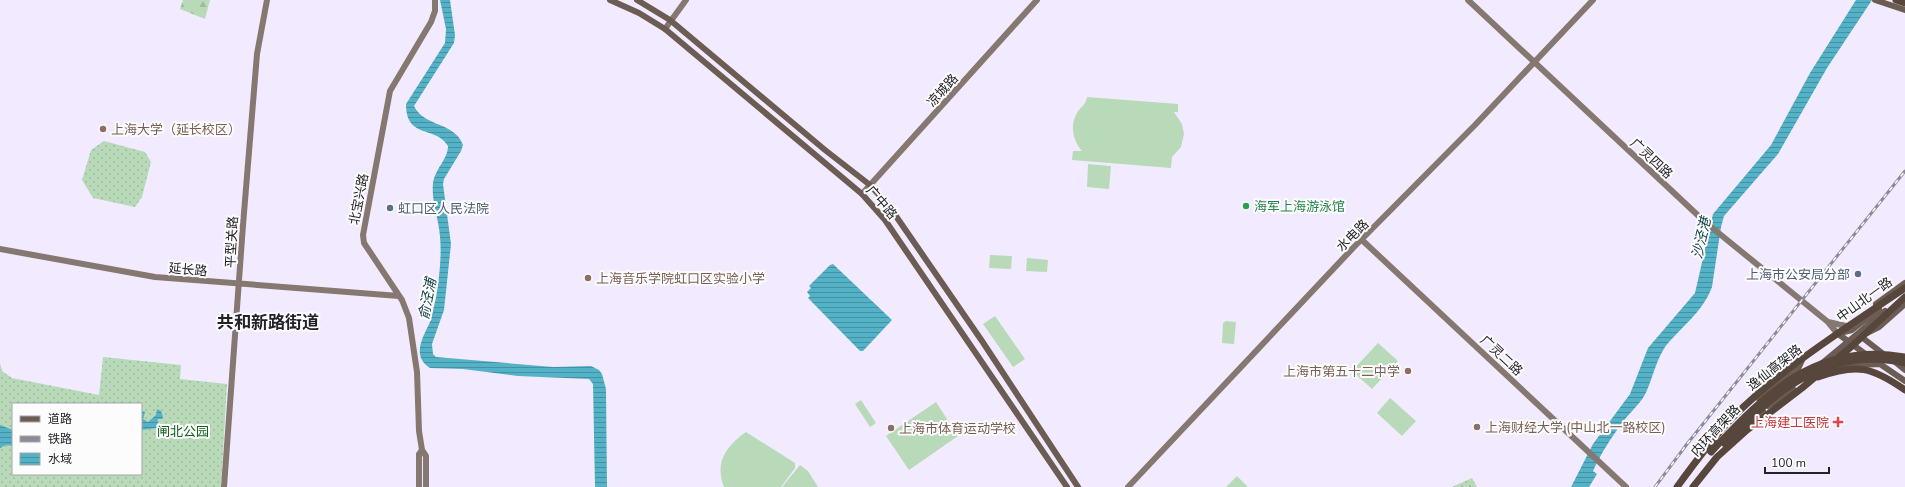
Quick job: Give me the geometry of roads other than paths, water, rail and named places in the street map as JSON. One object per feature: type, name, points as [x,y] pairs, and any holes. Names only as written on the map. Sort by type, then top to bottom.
[{"type":"highway","points":[[1896,0],[1905,3]]},
{"type":"highway","name":"逸仙高架路","points":[[1676,487],[1731,419],[1755,396],[1790,368],[1905,287]]},
{"type":"highway","points":[[1693,487],[1717,457],[1747,430],[1808,383],[1905,297]]},
{"type":"highway","points":[[1676,487],[1724,422],[1739,405],[1806,354]]},
{"type":"highway","name":"内环高架路","points":[[1680,487],[1743,417],[1787,380],[1812,367],[1856,356],[1872,354],[1905,358]]},
{"type":"highway","name":"内环高架路","points":[[1688,487],[1736,433],[1800,378],[1819,370],[1846,363],[1874,360],[1904,367]]},
{"type":"highway","points":[[1768,404],[1806,381],[1854,368],[1876,372],[1905,390]]},
{"type":"main road","name":"广中路","points":[[610,0],[639,13],[665,29],[862,194],[889,226],[1067,487]]},
{"type":"main road","name":"广中路","points":[[637,0],[670,20],[825,150],[870,185],[889,206],[982,341],[1078,487]]},
{"type":"main road","points":[[1875,0],[1882,1],[1905,10]]},
{"type":"main road","name":"中山北一路","points":[[1806,354],[1905,283]]},
{"type":"main road","name":"中山北一路","points":[[1837,333],[1852,330],[1905,287]]},
{"type":"main road","points":[[1858,334],[1905,294]]},
{"type":"main road","name":"中山北一路","points":[[1697,487],[1728,447],[1768,404],[1858,334],[1872,332],[1905,304]]},
{"type":"main road","points":[[1866,319],[1847,325],[1904,367]]},
{"type":"main road","points":[[1837,333],[1905,381]]},
{"type":"main road","points":[[1768,404],[1783,398],[1814,375],[1825,370],[1849,365],[1879,364]]},
{"type":"street","name":"平型关路","points":[[224,487],[257,54],[267,0]]},
{"type":"street","name":"北宝兴路","points":[[426,487],[426,456],[422,450],[417,367],[409,318],[399,296],[366,247],[363,235],[390,91],[431,22],[435,11],[436,0]]},
{"type":"street","points":[[665,29],[670,20],[686,0]]},
{"type":"street","name":"凉城路","points":[[862,194],[1037,0]]},
{"type":"street","name":"广灵四路","points":[[1468,0],[1708,225],[1828,322],[1837,333]]},
{"type":"street","name":"水电路","points":[[1128,487],[1362,240],[1470,130],[1593,0]]},
{"type":"street","name":"广灵二路","points":[[1362,240],[1626,487]]},
{"type":"street","name":"延长路","points":[[0,249],[155,277],[399,296]]},
{"type":"street","name":"广灵四路","points":[[1828,322],[1847,325]]},
{"type":"street","name":"北宝兴路","points":[[419,487],[419,454],[422,450]]},
{"type":"water","points":[[440,0],[450,0],[455,35],[454,43],[414,106],[425,118],[453,132],[463,145],[444,179],[443,184],[451,244],[444,310],[432,344],[433,354],[436,357],[553,367],[591,366],[599,370],[602,374],[606,389],[607,487],[595,487],[593,384],[589,379],[518,376],[463,369],[430,368],[421,358],[420,346],[430,322],[436,298],[440,268],[440,237],[433,196],[433,183],[436,173],[446,155],[448,146],[443,140],[416,128],[411,123],[407,115],[406,104],[445,43],[446,29]]},
{"type":"water","points":[[1856,0],[1872,0],[1827,68],[1778,154],[1724,216],[1712,287],[1708,296],[1697,312],[1661,353],[1643,398],[1625,419],[1603,451],[1593,471],[1597,474],[1589,487],[1571,487],[1593,444],[1630,394],[1648,348],[1695,293],[1713,214],[1771,145],[1810,73]]},
{"type":"water","points":[[833,264],[892,320],[863,351],[860,351],[808,298],[810,296],[807,292],[811,288],[809,286],[830,265]]},
{"type":"water","points":[[157,409],[161,411],[163,417],[162,419],[158,419],[157,428],[142,430],[142,411],[145,412],[143,419],[148,422],[156,415]]},
{"type":"water","points":[[0,425],[12,430],[12,446],[6,445],[0,448]]},
{"type":"railway","points":[[1655,487],[1687,444],[1905,171]]},
{"type":"place","name":"上海大学（延长校区）","points":[[103,129]]},
{"type":"place","name":"海军上海游泳馆","points":[[1246,206]]},
{"type":"place","name":"虹口区人民法院","points":[[390,208]]},
{"type":"place","name":"上海市公安局分部","points":[[1858,274]]},
{"type":"place","name":"上海音乐学院虹口区实验小学","points":[[588,278]]},
{"type":"place","name":"上海市第五十二中学","points":[[1408,371]]},
{"type":"place","name":"上海建工医院","points":[[1838,422]]},
{"type":"place","name":"上海财经大学 (中山北一路校区)","points":[[1477,427]]},
{"type":"place","name":"上海市体育运动学校","points":[[891,428]]},
{"type":"district","name":"共和新路街道","points":[[268,322]]},
{"type":"water label","name":"沙泾港","points":[[1701,238]]},
{"type":"water label","name":"俞泾浦","points":[[427,299]]},
{"type":"park label","name":"闸北公园","points":[[183,431]]}]
